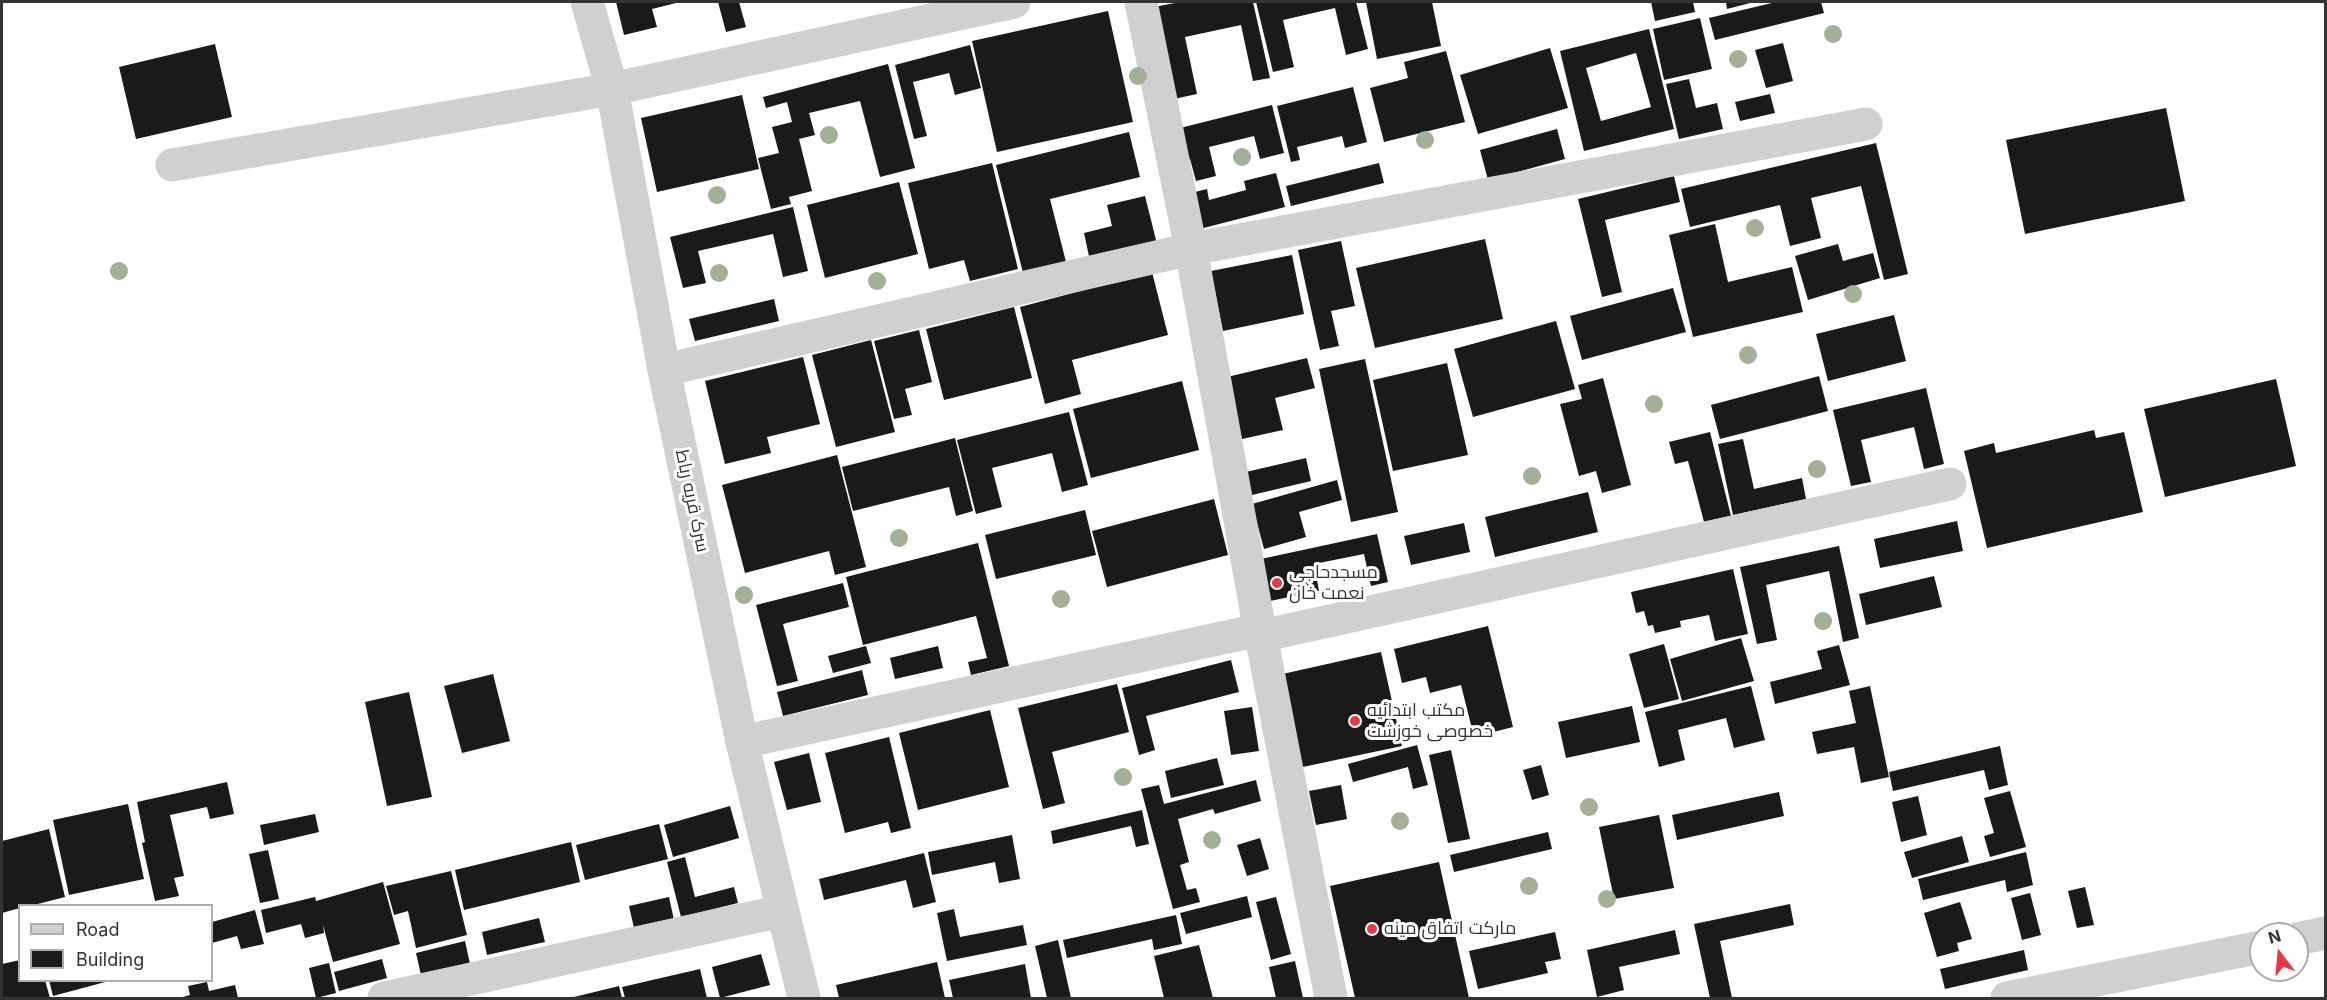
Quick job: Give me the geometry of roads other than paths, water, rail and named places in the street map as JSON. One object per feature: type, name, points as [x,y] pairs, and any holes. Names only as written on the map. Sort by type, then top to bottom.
[{"type":"street","name":"سرک قریه رباط","points":[[587,2],[612,89],[664,370],[742,742],[804,999]]},
{"type":"street","points":[[172,165],[612,89],[1014,2]]},
{"type":"street","points":[[1141,2],[1191,249],[1261,636],[1331,999]]},
{"type":"street","points":[[664,370],[1191,249],[1866,124]]},
{"type":"street","points":[[742,742],[1245,633],[1261,636],[1950,484]]},
{"type":"street","points":[[384,999],[782,911]]},
{"type":"street","points":[[2309,936],[2325,933]]},
{"type":"street","points":[[2007,999],[2249,949]]},
{"type":"place","name":"مسجدحاجی نعمت خان","points":[[1277,583]]},
{"type":"place","name":"مکتب ابتدائیه خصوصی خوزشت","points":[[1355,721]]},
{"type":"place","name":"مارکت اتفاق مینه","points":[[1372,929]]}]
